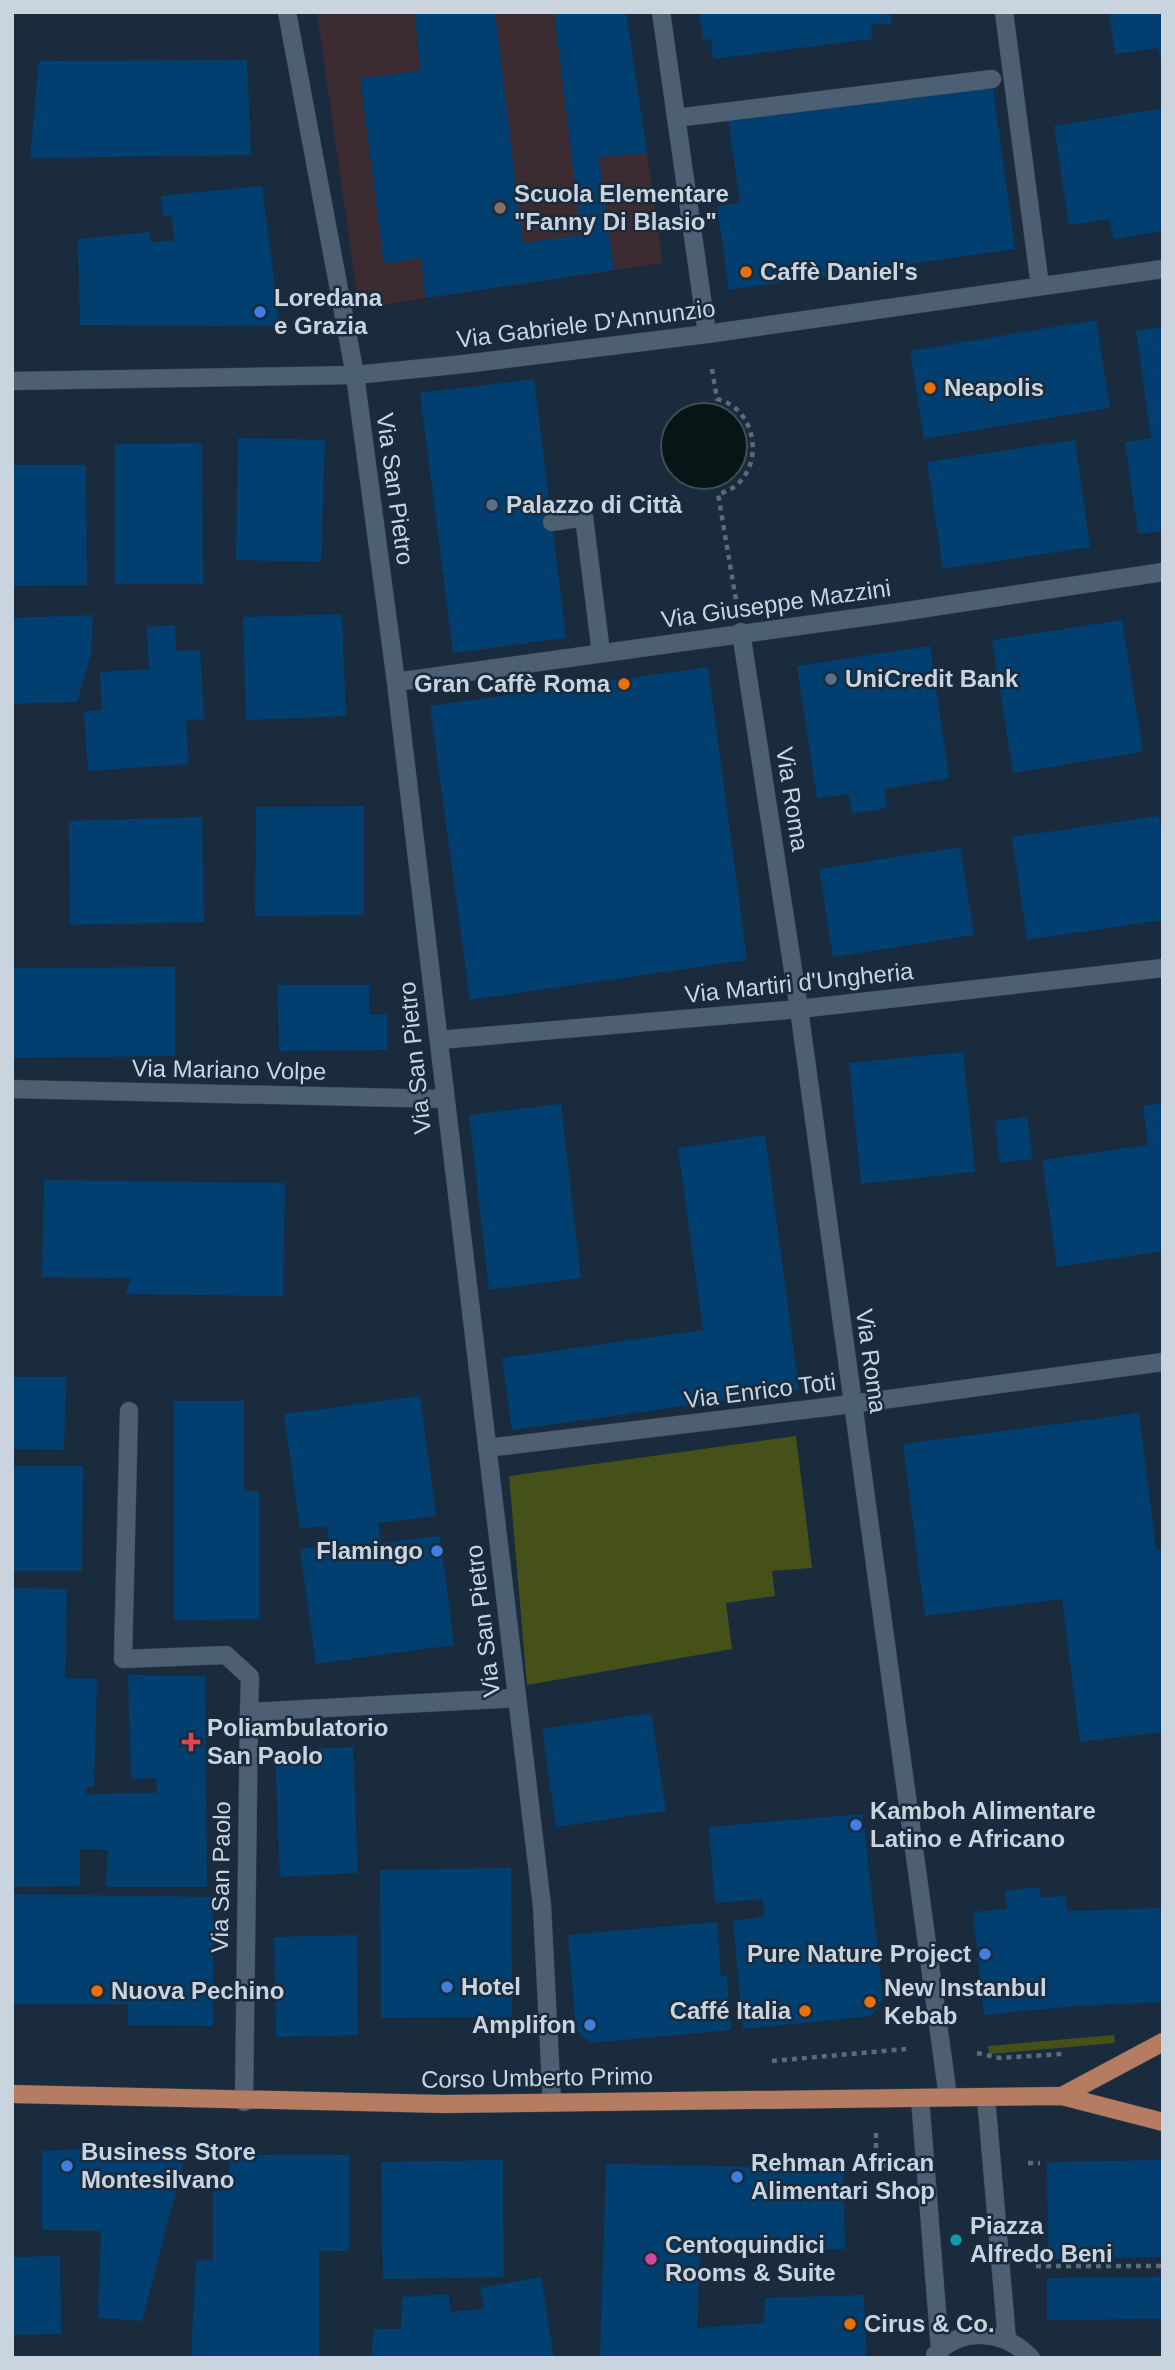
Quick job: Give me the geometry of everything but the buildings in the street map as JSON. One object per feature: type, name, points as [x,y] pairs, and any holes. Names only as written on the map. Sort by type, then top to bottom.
[{"type":"main road","name":"Corso Umberto Primo","points":[[1062,2096],[1163,2042]]},
{"type":"main road","name":"Corso Umberto Primo","points":[[12,2094],[244,2102],[552,2102],[1062,2096],[1163,2122]]},
{"type":"street","name":"Via San Pietro","points":[[287,12],[355,375],[396,682],[542,1906],[552,2102]]},
{"type":"street","points":[[662,12],[707,334]]},
{"type":"street","points":[[1004,12],[1040,286]]},
{"type":"street","points":[[676,118],[992,79]]},
{"type":"street","name":"Via Gabriele D'Annunzio","points":[[12,382],[355,375],[707,334],[1163,269]]},
{"type":"street","points":[[552,522],[584,517],[601,653]]},
{"type":"street","name":"Via Giuseppe Mazzini","points":[[396,682],[900,612],[1163,572]]},
{"type":"street","name":"Via Roma","points":[[741,632],[799,1009],[948,2097]]},
{"type":"street","name":"Via Martiri d'Ungheria","points":[[439,1040],[799,1009],[1163,968]]},
{"type":"street","name":"Via Mariano Volpe","points":[[12,1089],[444,1099]]},
{"type":"street","name":"Via Enrico Toti","points":[[487,1448],[852,1404],[1163,1362]]},
{"type":"street","name":"Via San Paolo","points":[[128,1411],[124,1659],[226,1655],[250,1677],[244,2102]]},
{"type":"street","points":[[249,1712],[517,1698]]},
{"type":"street","points":[[986,2096],[1007,2340]]},
{"type":"street","points":[[920,2098],[936,2354]]},
{"type":"street","points":[[936,2354],[955,2340],[972,2335],[1007,2340],[1031,2358]]},
{"type":"path","points":[[707,334],[717,399],[739,410],[749,423],[754,438],[748,470],[738,483],[718,494],[741,632]]},
{"type":"path","points":[[1034,2266],[1163,2266]]},
{"type":"shaded area","name":"Scuola Elementare \"Fanny Di Blasio\"","points":[[317,12],[626,12],[663,263],[359,308]]},
{"type":"shaded area","points":[[704,403],[720,407],[734,416],[743,430],[747,446],[743,462],[734,476],[720,485],[704,489],[688,485],[674,476],[665,462],[661,446],[665,430],[674,416],[688,407]]},
{"type":"green space","points":[[796,1436],[812,1568],[772,1571],[775,1596],[726,1603],[732,1649],[527,1685],[509,1476]]},
{"type":"green space","points":[[1114,2035],[1115,2043],[989,2054],[988,2046]]},
{"type":"place","name":"Scuola Elementare \"Fanny Di Blasio\"","points":[[500,208]]},
{"type":"place","name":"Caffè Daniel's","points":[[746,272]]},
{"type":"place","name":"Loredana e Grazia","points":[[260,312]]},
{"type":"place","name":"Neapolis","points":[[930,388]]},
{"type":"place","name":"Palazzo di Città","points":[[492,505]]},
{"type":"place","name":"UniCredit Bank","points":[[831,679]]},
{"type":"place","name":"Gran Caffè Roma","points":[[624,684]]},
{"type":"place","name":"Flamingo","points":[[437,1551]]},
{"type":"place","name":"Poliambulatorio San Paolo","points":[[191,1742]]},
{"type":"place","name":"Kamboh Alimentare Latino e Africano","points":[[856,1825]]},
{"type":"place","name":"Pure Nature Project","points":[[985,1954]]},
{"type":"place","name":"Hotel","points":[[447,1987]]},
{"type":"place","name":"Nuova Pechino","points":[[97,1991]]},
{"type":"place","name":"New Instanbul Kebab","points":[[870,2002]]},
{"type":"place","name":"Caffé Italia","points":[[805,2011]]},
{"type":"place","name":"Amplifon","points":[[590,2025]]},
{"type":"place","name":"Business Store Montesilvano","points":[[67,2166]]},
{"type":"place","name":"Rehman African Alimentari Shop","points":[[737,2177]]},
{"type":"place","name":"Piazza Alfredo Beni","points":[[956,2240]]},
{"type":"place","name":"Centoquindici Rooms & Suite","points":[[651,2259]]},
{"type":"place","name":"Cirus & Co.","points":[[850,2324]]}]
